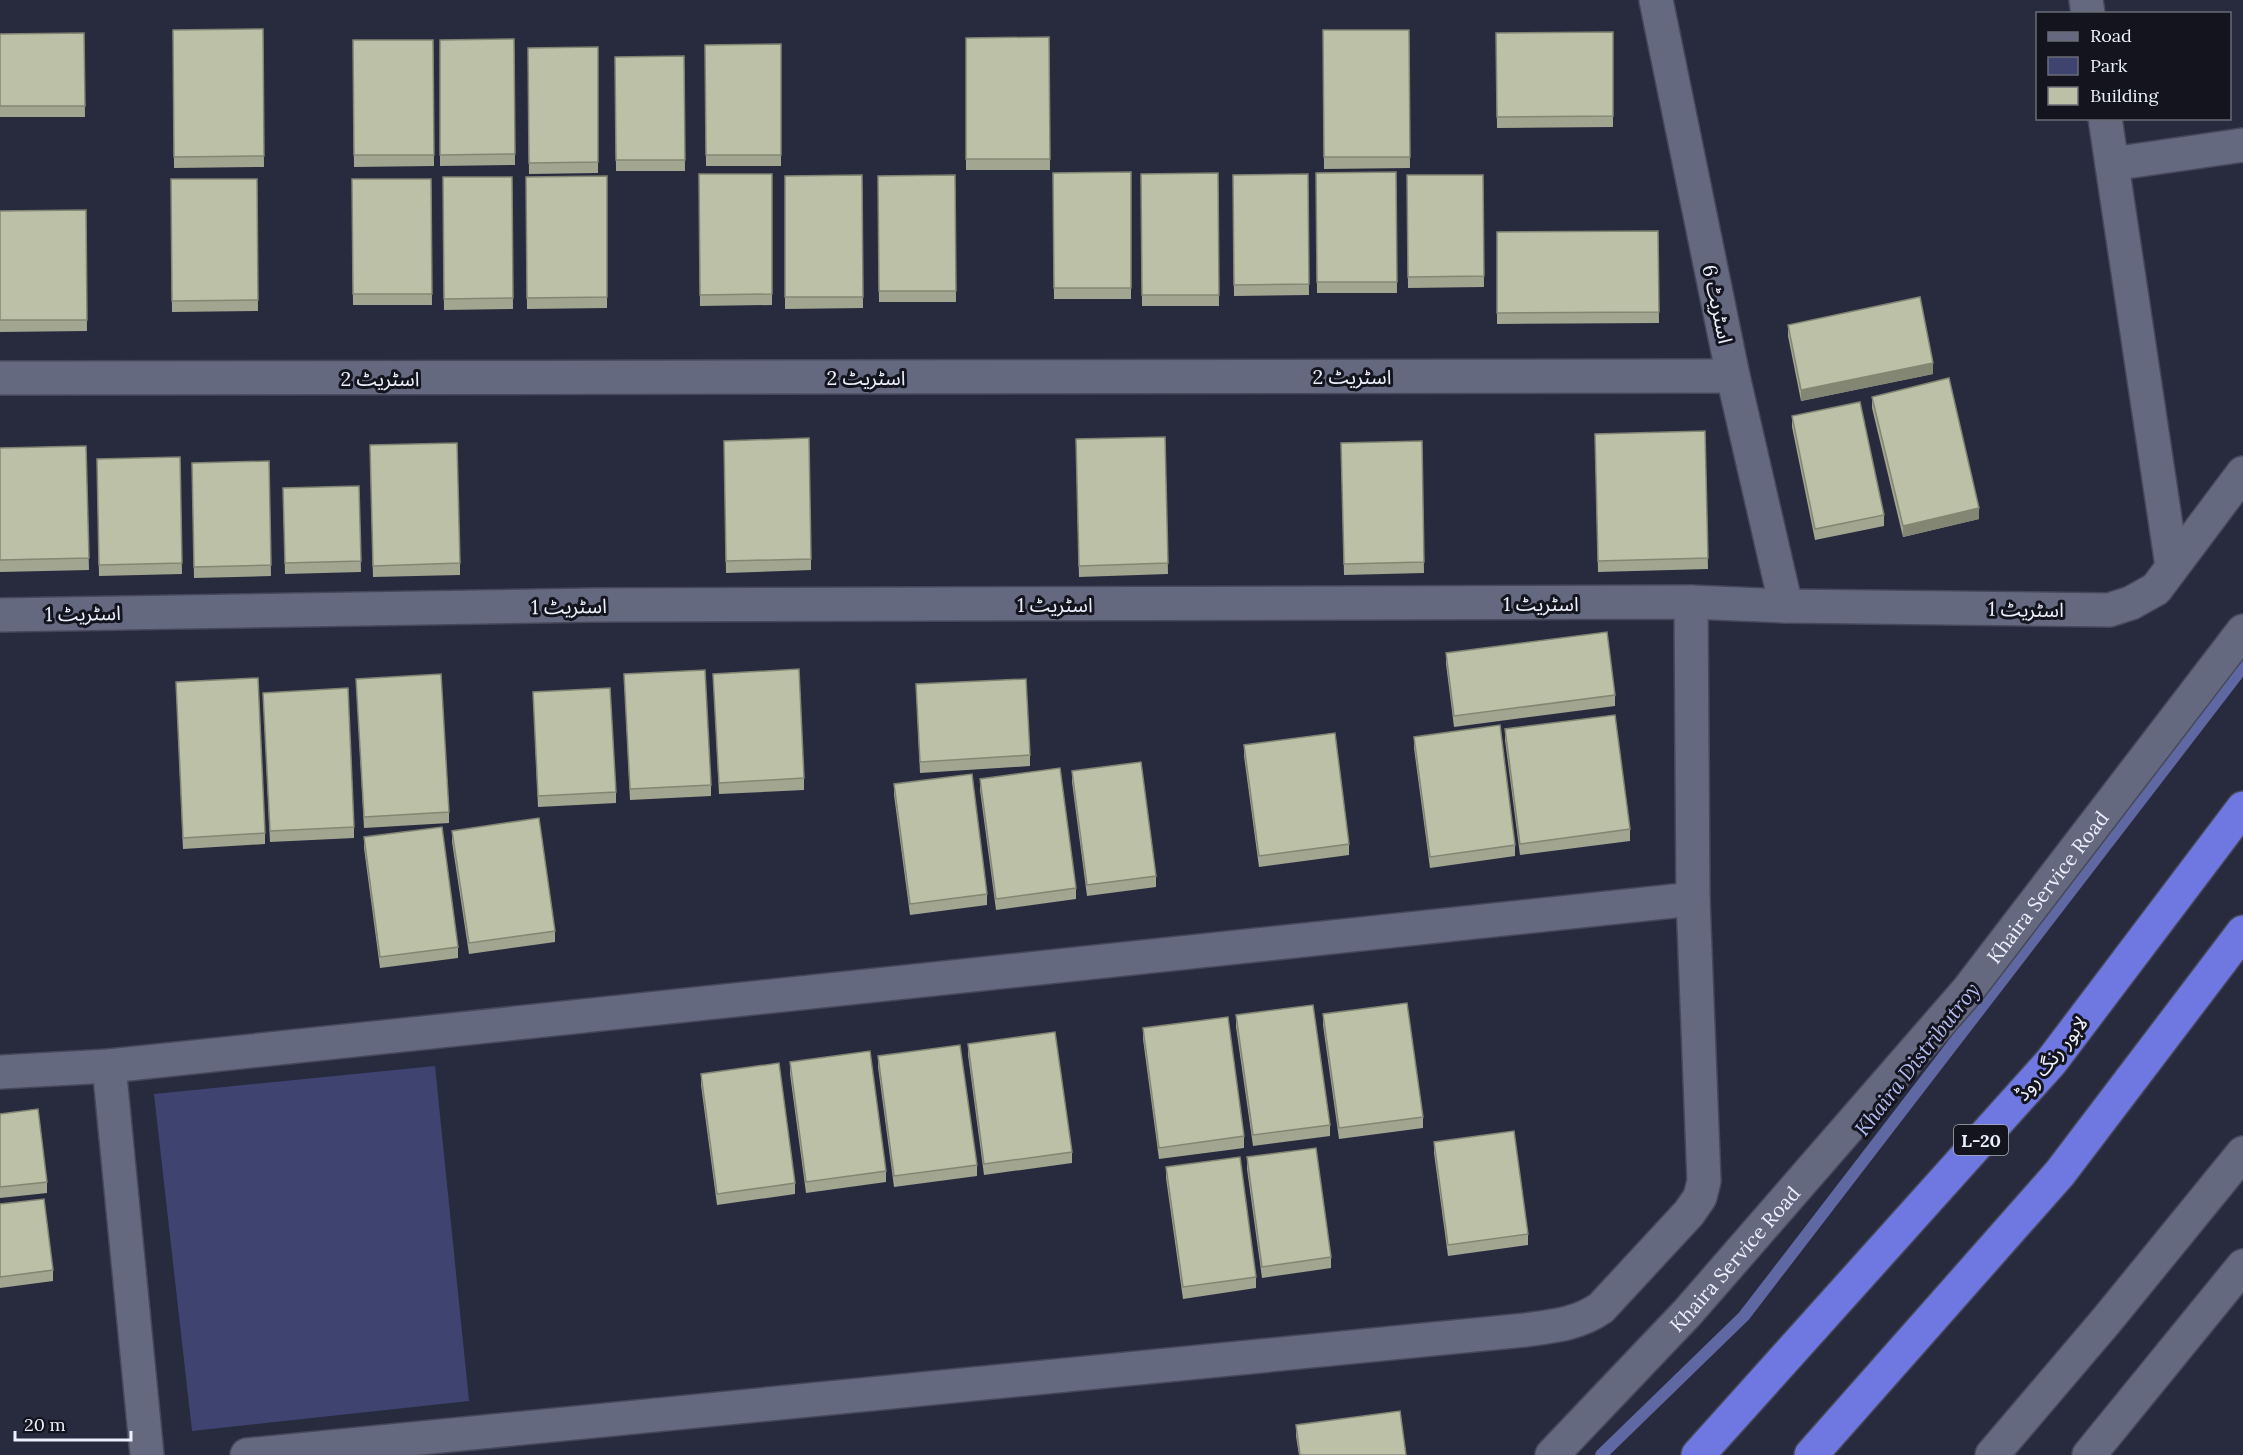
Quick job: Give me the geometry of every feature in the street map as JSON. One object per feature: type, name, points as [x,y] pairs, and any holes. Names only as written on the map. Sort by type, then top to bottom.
[{"type":"highway","name":"لاہور رنگ روڈ","points":[[1698,1455],[2051,1062],[2243,808]]},
{"type":"highway","points":[[1811,1455],[2060,1173],[2243,932]]},
{"type":"street","name":"اسٹریٹ 6","points":[[1656,0],[1733,376],[1786,606]]},
{"type":"street","points":[[2105,120],[2172,566]]},
{"type":"street","points":[[2112,164],[2243,145]]},
{"type":"street","name":"اسٹریٹ 2","points":[[0,378],[1733,376]]},
{"type":"street","points":[[2172,566],[2243,473]]},
{"type":"street","name":"اسٹریٹ 1","points":[[0,615],[595,605],[1691,602],[1786,606],[2109,610],[2131,603],[2156,589],[2172,566]]},
{"type":"street","points":[[247,1455],[1526,1330],[1568,1324],[1588,1317],[1610,1299],[1689,1213],[1701,1197],[1704,1181],[1694,899],[1691,602]]},
{"type":"street","name":"Khaira Service Road","points":[[1552,1455],[1688,1312],[1968,990],[2243,631]]},
{"type":"street","points":[[0,1072],[109,1066],[1694,899]]},
{"type":"street","points":[[109,1066],[147,1455]]},
{"type":"street","points":[[1992,1455],[2106,1321],[2243,1153]]},
{"type":"street","points":[[2089,1455],[2243,1266]]},
{"type":"green space","points":[[435,1066],[469,1401],[192,1431],[154,1094]]},
{"type":"building","points":[[263,29],[264,156],[174,157],[173,30]]},
{"type":"building","points":[[1323,30],[1409,30],[1410,157],[1324,157]]},
{"type":"building","points":[[1613,32],[1613,116],[1497,117],[1496,33]]},
{"type":"building","points":[[84,33],[85,106],[0,106],[0,34]]},
{"type":"building","points":[[1049,37],[1050,159],[966,159],[966,38]]},
{"type":"building","points":[[514,39],[515,154],[440,155],[440,40]]},
{"type":"building","points":[[353,40],[433,40],[434,155],[354,155]]},
{"type":"building","points":[[781,44],[781,155],[706,155],[705,45]]},
{"type":"building","points":[[598,47],[598,162],[529,163],[528,48]]},
{"type":"building","points":[[684,56],[685,160],[616,160],[615,57]]},
{"type":"building","points":[[1131,172],[1131,288],[1054,288],[1053,173]]},
{"type":"building","points":[[1396,172],[1397,282],[1317,282],[1316,173]]},
{"type":"building","points":[[1218,173],[1219,295],[1142,295],[1141,174]]},
{"type":"building","points":[[699,174],[772,174],[772,294],[700,295]]},
{"type":"building","points":[[1308,174],[1309,284],[1234,285],[1233,175]]},
{"type":"building","points":[[862,175],[863,297],[785,297],[785,176]]},
{"type":"building","points":[[955,175],[956,291],[879,291],[878,176]]},
{"type":"building","points":[[1407,175],[1483,175],[1484,276],[1408,277]]},
{"type":"building","points":[[607,176],[607,297],[527,298],[526,177]]},
{"type":"building","points":[[443,177],[512,177],[513,298],[444,299]]},
{"type":"building","points":[[171,179],[257,179],[258,300],[172,301]]},
{"type":"building","points":[[352,179],[431,179],[432,294],[353,294]]},
{"type":"building","points":[[86,210],[87,320],[0,320],[0,211]]},
{"type":"building","points":[[1658,231],[1659,312],[1497,313],[1497,232]]},
{"type":"building","points":[[1920,297],[1933,363],[1801,390],[1788,325]]},
{"type":"building","points":[[1949,378],[1979,508],[1903,526],[1872,397]]},
{"type":"building","points":[[1860,402],[1884,515],[1815,529],[1792,416]]},
{"type":"building","points":[[1705,431],[1708,558],[1598,561],[1595,434]]},
{"type":"building","points":[[1165,437],[1168,563],[1079,566],[1076,439]]},
{"type":"building","points":[[809,438],[811,559],[726,561],[724,441]]},
{"type":"building","points":[[1422,441],[1424,562],[1344,564],[1341,443]]},
{"type":"building","points":[[457,443],[460,563],[373,566],[370,445]]},
{"type":"building","points":[[86,446],[89,558],[0,560],[0,448]]},
{"type":"building","points":[[180,457],[182,563],[99,565],[97,459]]},
{"type":"building","points":[[269,461],[271,565],[194,567],[192,463]]},
{"type":"building","points":[[359,486],[361,561],[285,563],[283,488]]},
{"type":"building","points":[[1607,632],[1615,695],[1454,716],[1446,653]]},
{"type":"building","points":[[799,669],[804,778],[719,783],[713,674]]},
{"type":"building","points":[[705,670],[711,785],[630,789],[624,674]]},
{"type":"building","points":[[441,674],[449,812],[364,817],[356,679]]},
{"type":"building","points":[[258,678],[265,833],[183,838],[176,682]]},
{"type":"building","points":[[1026,679],[1030,755],[920,762],[916,684]]},
{"type":"building","points":[[348,688],[354,827],[270,831],[263,693]]},
{"type":"building","points":[[610,688],[616,792],[538,796],[533,692]]},
{"type":"building","points":[[1615,715],[1630,829],[1520,844],[1505,729]]},
{"type":"building","points":[[1500,725],[1515,845],[1430,857],[1414,737]]},
{"type":"building","points":[[1335,733],[1349,844],[1259,856],[1244,745]]},
{"type":"building","points":[[1141,762],[1156,876],[1087,885],[1072,771]]},
{"type":"building","points":[[1060,768],[1076,888],[996,899],[980,779]]},
{"type":"building","points":[[972,774],[987,894],[910,904],[894,784]]},
{"type":"building","points":[[539,818],[555,931],[469,943],[452,831]]},
{"type":"building","points":[[442,827],[458,947],[380,957],[364,837]]},
{"type":"building","points":[[1407,1003],[1423,1117],[1339,1128],[1323,1014]]},
{"type":"building","points":[[1313,1005],[1330,1125],[1253,1135],[1236,1015]]},
{"type":"building","points":[[1228,1017],[1244,1136],[1159,1148],[1143,1028]]},
{"type":"building","points":[[1055,1032],[1072,1152],[984,1164],[968,1044]]},
{"type":"building","points":[[960,1045],[977,1165],[894,1176],[878,1056]]},
{"type":"building","points":[[870,1051],[886,1171],[806,1182],[790,1062]]},
{"type":"building","points":[[779,1063],[795,1183],[717,1194],[701,1074]]},
{"type":"building","points":[[38,1109],[47,1182],[0,1187],[0,1114]]},
{"type":"building","points":[[1514,1131],[1528,1234],[1448,1245],[1434,1142]]},
{"type":"building","points":[[1316,1148],[1331,1257],[1262,1267],[1247,1157]]},
{"type":"building","points":[[1240,1157],[1256,1277],[1183,1287],[1166,1167]]},
{"type":"building","points":[[44,1199],[53,1270],[0,1277],[0,1204]]},
{"type":"building","points":[[1400,1411],[1406,1455],[1300,1455],[1296,1425]]},
{"type":"waterway","name":"Khaira Distributroy","points":[[1601,1455],[1744,1316],[2243,667]]}]
